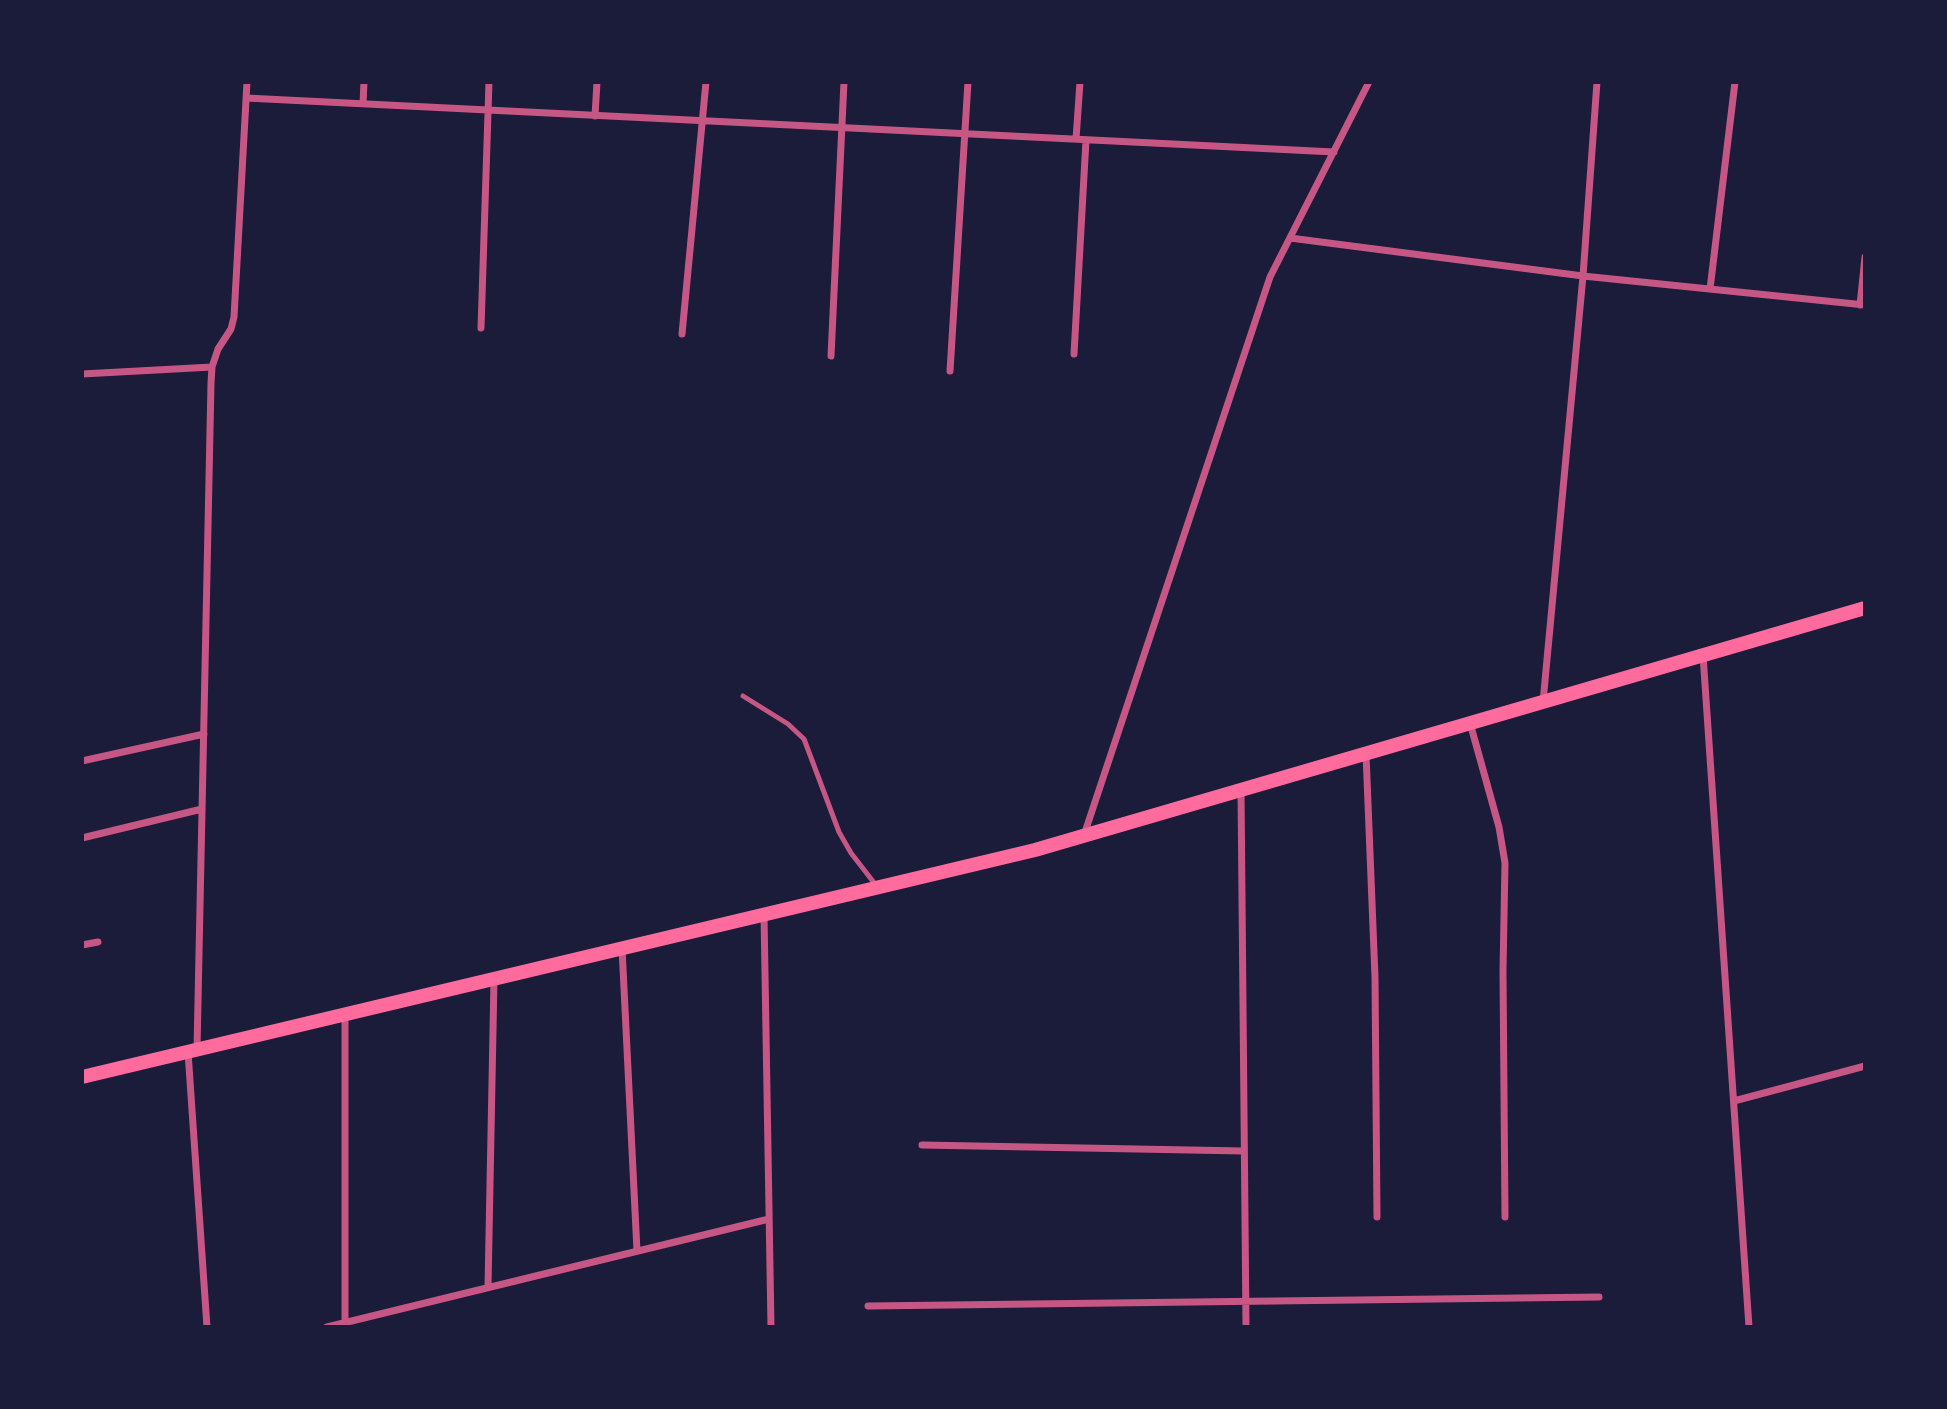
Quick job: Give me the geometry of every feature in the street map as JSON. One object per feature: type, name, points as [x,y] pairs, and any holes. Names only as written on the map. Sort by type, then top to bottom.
[{"type":"main road","points":[[82,1077],[1035,850],[1865,608]]},
{"type":"street","points":[[207,1327],[192,1051],[202,809],[212,367],[234,317],[247,82]]},
{"type":"street","points":[[363,104],[364,82]]},
{"type":"street","points":[[481,328],[489,82]]},
{"type":"street","points":[[595,116],[597,82]]},
{"type":"street","points":[[681,334],[706,82]]},
{"type":"street","points":[[831,356],[844,82]]},
{"type":"street","points":[[950,372],[968,82]]},
{"type":"street","points":[[1076,139],[1080,82]]},
{"type":"street","points":[[1083,836],[1270,277],[1369,82]]},
{"type":"street","points":[[1543,702],[1583,276],[1597,82]]},
{"type":"street","points":[[1710,289],[1735,82]]},
{"type":"street","points":[[246,98],[1334,152]]},
{"type":"street","points":[[1074,354],[1086,140]]},
{"type":"street","points":[[1290,238],[1583,276],[1862,305],[1865,257]]},
{"type":"street","points":[[82,374],[212,367]]},
{"type":"street","points":[[1703,655],[1749,1327]]},
{"type":"street","points":[[1470,723],[1499,827],[1505,863],[1505,1217]]},
{"type":"street","points":[[82,761],[204,734]]},
{"type":"street","points":[[1366,754],[1375,978],[1377,1217]]},
{"type":"street","points":[[1241,790],[1246,1327]]},
{"type":"street","points":[[82,838],[202,809]]},
{"type":"street","points":[[764,915],[771,1327]]},
{"type":"street","points":[[82,945],[97,942]]},
{"type":"street","points":[[622,948],[637,1251]]},
{"type":"street","points":[[488,1287],[494,979]]},
{"type":"street","points":[[345,1014],[345,1323]]},
{"type":"street","points":[[1734,1101],[1865,1066]]},
{"type":"street","points":[[922,1144],[1244,1150]]},
{"type":"street","points":[[330,1326],[769,1219]]},
{"type":"street","points":[[868,1306],[1599,1297]]},
{"type":"lane","points":[[743,696],[788,724],[804,739],[839,832],[851,853],[878,887]]}]
